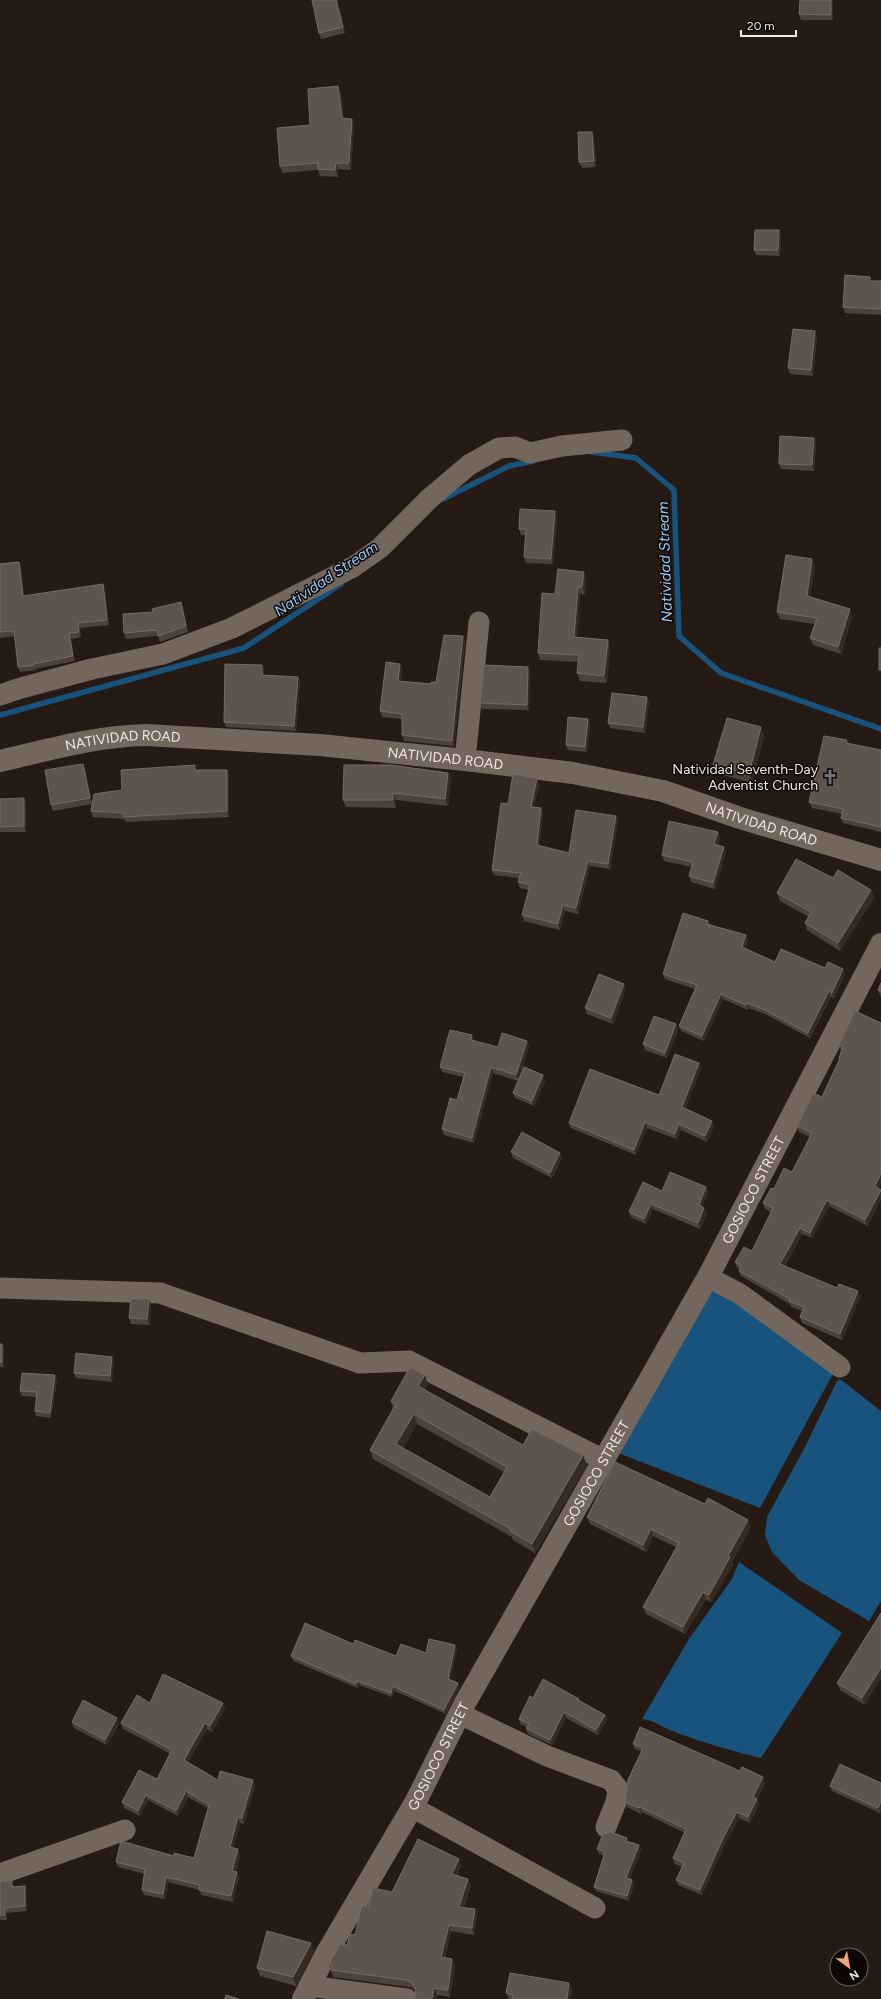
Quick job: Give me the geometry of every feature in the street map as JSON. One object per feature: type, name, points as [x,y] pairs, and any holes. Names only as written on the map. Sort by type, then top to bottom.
[{"type":"street","points":[[0,695],[92,669],[163,654],[232,628],[354,567],[380,548],[430,498],[469,465],[499,448],[515,447],[530,453],[562,446],[622,440]]},
{"type":"street","points":[[465,760],[480,622]]},
{"type":"street","name":"NATIVIDAD ROAD","points":[[0,761],[92,740],[146,735],[320,745],[465,760],[573,773],[663,791],[740,818],[881,860]]},
{"type":"street","name":"GOSIOCO STREET","points":[[306,1993],[326,1954],[412,1807],[460,1714],[708,1277],[881,944]]},
{"type":"street","points":[[708,1277],[740,1294],[840,1367]]},
{"type":"street","points":[[0,1288],[160,1293],[360,1363],[408,1361],[604,1460]]},
{"type":"street","points":[[460,1714],[547,1756],[611,1780],[618,1789],[616,1802],[606,1827]]},
{"type":"street","points":[[412,1807],[595,1908]]},
{"type":"street","points":[[0,1874],[124,1830]]},
{"type":"street","points":[[306,1993],[407,1999]]},
{"type":"water","points":[[713,1285],[835,1370],[760,1508],[613,1451]]},
{"type":"water","points":[[840,1379],[881,1411],[881,1601],[869,1621],[799,1580],[772,1552],[765,1535],[767,1517],[806,1445],[837,1381]]},
{"type":"water","points":[[739,1562],[842,1633],[761,1758],[697,1740],[651,1721],[642,1719],[689,1639],[732,1579]]},
{"type":"building","points":[[312,0],[336,0],[343,27],[319,33]]},
{"type":"building","points":[[800,0],[831,0],[831,15],[799,14]]},
{"type":"building","points":[[338,86],[342,118],[352,119],[349,163],[336,163],[335,170],[318,169],[318,163],[280,166],[277,128],[310,125],[308,89]]},
{"type":"building","points":[[578,132],[592,132],[594,161],[579,162]]},
{"type":"building","points":[[755,230],[779,230],[778,250],[754,250]]},
{"type":"building","points":[[845,275],[870,277],[870,281],[881,281],[881,309],[843,307]]},
{"type":"building","points":[[793,329],[815,331],[811,370],[788,368]]},
{"type":"building","points":[[780,436],[814,438],[812,465],[779,464]]},
{"type":"building","points":[[520,509],[555,511],[551,559],[524,557],[526,529],[519,529]]},
{"type":"building","points":[[786,555],[812,559],[807,596],[850,609],[838,647],[810,638],[817,618],[777,612]]},
{"type":"building","points":[[19,562],[23,596],[103,584],[107,620],[78,623],[79,632],[69,633],[73,656],[18,667],[14,631],[0,632],[0,564]]},
{"type":"building","points":[[558,569],[584,572],[582,587],[578,587],[574,637],[608,640],[604,676],[577,673],[579,655],[538,653],[542,593],[555,594]]},
{"type":"building","points":[[181,602],[186,626],[158,636],[157,630],[124,633],[123,614],[153,612],[152,609]]},
{"type":"building","points":[[444,635],[463,636],[452,741],[402,735],[402,714],[380,711],[386,662],[400,664],[398,681],[431,684],[431,682],[436,682]]},
{"type":"building","points":[[879,648],[881,648],[881,670],[879,670]]},
{"type":"building","points":[[225,664],[262,665],[262,675],[298,677],[294,726],[224,722]]},
{"type":"building","points":[[484,665],[528,667],[527,705],[480,703]]},
{"type":"building","points":[[612,693],[647,697],[643,727],[608,723]]},
{"type":"building","points":[[568,717],[588,719],[585,747],[566,745]]},
{"type":"building","points":[[727,718],[761,727],[749,774],[713,765]]},
{"type":"building","points":[[824,736],[847,740],[846,743],[881,750],[881,827],[841,818],[843,809],[809,802]]},
{"type":"building","points":[[83,764],[90,798],[51,805],[45,770]]},
{"type":"building","points":[[195,765],[195,770],[227,770],[227,811],[124,817],[124,813],[91,811],[94,794],[122,790],[121,770]]},
{"type":"building","points":[[344,765],[391,765],[448,773],[445,799],[393,793],[393,800],[343,800]]},
{"type":"building","points":[[513,774],[537,778],[531,807],[541,808],[537,845],[569,853],[576,810],[616,816],[608,864],[588,861],[576,908],[563,905],[558,924],[522,915],[530,885],[518,882],[521,873],[492,870],[501,803],[508,804]]},
{"type":"building","points":[[24,798],[24,826],[0,827],[0,799]]},
{"type":"building","points":[[669,821],[718,832],[714,844],[724,847],[713,883],[689,876],[693,862],[662,855]]},
{"type":"building","points":[[796,859],[833,878],[838,870],[871,890],[838,943],[805,923],[811,912],[777,893]]},
{"type":"building","points":[[683,913],[708,921],[707,924],[746,935],[742,947],[775,962],[781,949],[825,968],[828,962],[843,969],[832,993],[829,991],[808,1033],[763,1009],[747,1003],[746,1005],[721,994],[702,1036],[679,1026],[697,985],[663,974]]},
{"type":"building","points":[[599,974],[624,984],[611,1018],[585,1008]]},
{"type":"building","points":[[881,983],[881,991],[878,990]]},
{"type":"building","points":[[855,1011],[881,1023],[881,1173],[875,1186],[881,1190],[865,1220],[827,1200],[810,1233],[800,1228],[780,1264],[837,1288],[839,1284],[858,1291],[840,1334],[800,1317],[804,1307],[789,1301],[790,1299],[739,1271],[741,1266],[735,1262],[744,1247],[752,1251],[773,1208],[763,1203],[771,1188],[774,1189],[784,1168],[792,1172],[812,1133],[797,1126],[813,1093],[822,1097],[840,1058],[843,1047],[839,1045]]},
{"type":"building","points":[[654,1016],[676,1024],[665,1053],[643,1044]]},
{"type":"building","points":[[450,1030],[472,1035],[471,1040],[498,1047],[502,1033],[527,1041],[516,1075],[491,1067],[472,1138],[442,1129],[450,1098],[457,1100],[465,1073],[440,1067]]},
{"type":"building","points":[[675,1054],[699,1063],[682,1107],[712,1121],[705,1136],[679,1124],[675,1134],[645,1122],[634,1150],[569,1123],[590,1069],[659,1095]]},
{"type":"building","points":[[524,1067],[543,1075],[532,1101],[513,1093]]},
{"type":"building","points":[[522,1132],[560,1153],[550,1173],[511,1152]]},
{"type":"building","points":[[670,1172],[706,1187],[699,1205],[704,1208],[698,1223],[651,1204],[644,1219],[629,1212],[643,1182],[662,1191]]},
{"type":"building","points":[[131,1299],[149,1299],[147,1319],[129,1318]]},
{"type":"building","points":[[0,1344],[2,1344],[2,1362],[0,1362]]},
{"type":"building","points":[[76,1353],[112,1357],[110,1376],[74,1373]]},
{"type":"building","points":[[410,1367],[425,1375],[418,1386],[523,1445],[532,1429],[583,1455],[532,1544],[510,1531],[511,1529],[370,1450],[396,1404],[391,1401]],"holes":[[[414,1414],[507,1467],[490,1497],[396,1444]]]},
{"type":"building","points":[[22,1373],[55,1375],[50,1413],[35,1411],[37,1392],[20,1391]]},
{"type":"building","points":[[615,1462],[705,1504],[708,1498],[748,1520],[709,1595],[703,1592],[683,1627],[643,1607],[679,1543],[651,1529],[643,1545],[587,1517]]},
{"type":"building","points":[[881,1613],[881,1668],[862,1698],[837,1683]]},
{"type":"building","points":[[305,1623],[353,1644],[355,1640],[396,1656],[401,1644],[426,1653],[429,1639],[455,1645],[448,1679],[458,1683],[444,1710],[393,1686],[391,1693],[358,1681],[356,1684],[291,1656]]},
{"type":"building","points":[[163,1674],[223,1703],[210,1726],[205,1723],[184,1760],[218,1780],[220,1771],[253,1780],[242,1818],[238,1817],[230,1847],[238,1849],[232,1871],[237,1872],[231,1896],[199,1890],[200,1885],[166,1877],[163,1894],[142,1890],[145,1869],[116,1862],[121,1841],[174,1856],[174,1853],[194,1858],[209,1805],[186,1791],[176,1811],[146,1795],[138,1811],[122,1802],[139,1770],[157,1779],[172,1750],[121,1723],[137,1695],[150,1703]]},
{"type":"building","points":[[543,1679],[605,1715],[596,1730],[564,1712],[550,1740],[526,1728],[529,1724],[519,1719],[530,1696],[533,1698]]},
{"type":"building","points":[[83,1700],[117,1718],[105,1740],[72,1722]]},
{"type":"building","points":[[640,1727],[740,1771],[742,1767],[763,1777],[753,1797],[757,1799],[748,1817],[737,1812],[723,1838],[700,1890],[676,1880],[684,1863],[673,1858],[686,1829],[640,1807],[639,1808],[625,1802],[628,1780],[643,1748],[633,1744]]},
{"type":"building","points":[[840,1764],[881,1783],[881,1802],[878,1808],[830,1786]]},
{"type":"building","points":[[611,1832],[627,1838],[626,1841],[639,1845],[626,1878],[632,1880],[627,1896],[594,1887],[605,1852],[597,1849],[603,1834]]},
{"type":"building","points":[[418,1839],[459,1859],[452,1874],[468,1879],[459,1907],[475,1909],[472,1928],[449,1925],[441,1957],[452,1959],[448,1990],[434,1988],[432,1999],[414,1999],[416,1994],[415,1987],[412,1983],[406,1980],[331,1970],[332,1965],[329,1964],[340,1944],[347,1945],[350,1934],[355,1935],[361,1908],[362,1906],[368,1907],[373,1888],[392,1892]]},
{"type":"building","points":[[0,1881],[12,1881],[12,1887],[25,1886],[25,1906],[5,1908],[5,1915],[0,1915]]},
{"type":"building","points":[[267,1931],[311,1943],[293,1977],[257,1968]]},
{"type":"building","points":[[510,1973],[569,1983],[567,1999],[512,1999],[513,1995],[506,1993]]},
{"type":"building","points":[[226,1995],[239,1999],[225,1999]]},
{"type":"waterway","name":"Natividad Stream","points":[[592,452],[636,458],[674,490],[679,636],[721,673],[881,729]]},
{"type":"waterway","name":"Natividad Stream","points":[[443,499],[509,466],[533,461]]},
{"type":"waterway","name":"Natividad Stream","points":[[0,715],[244,648],[341,584]]},
{"type":"place","name":"Natividad Seventh-Day Adventist Church","points":[[830,777]]}]
